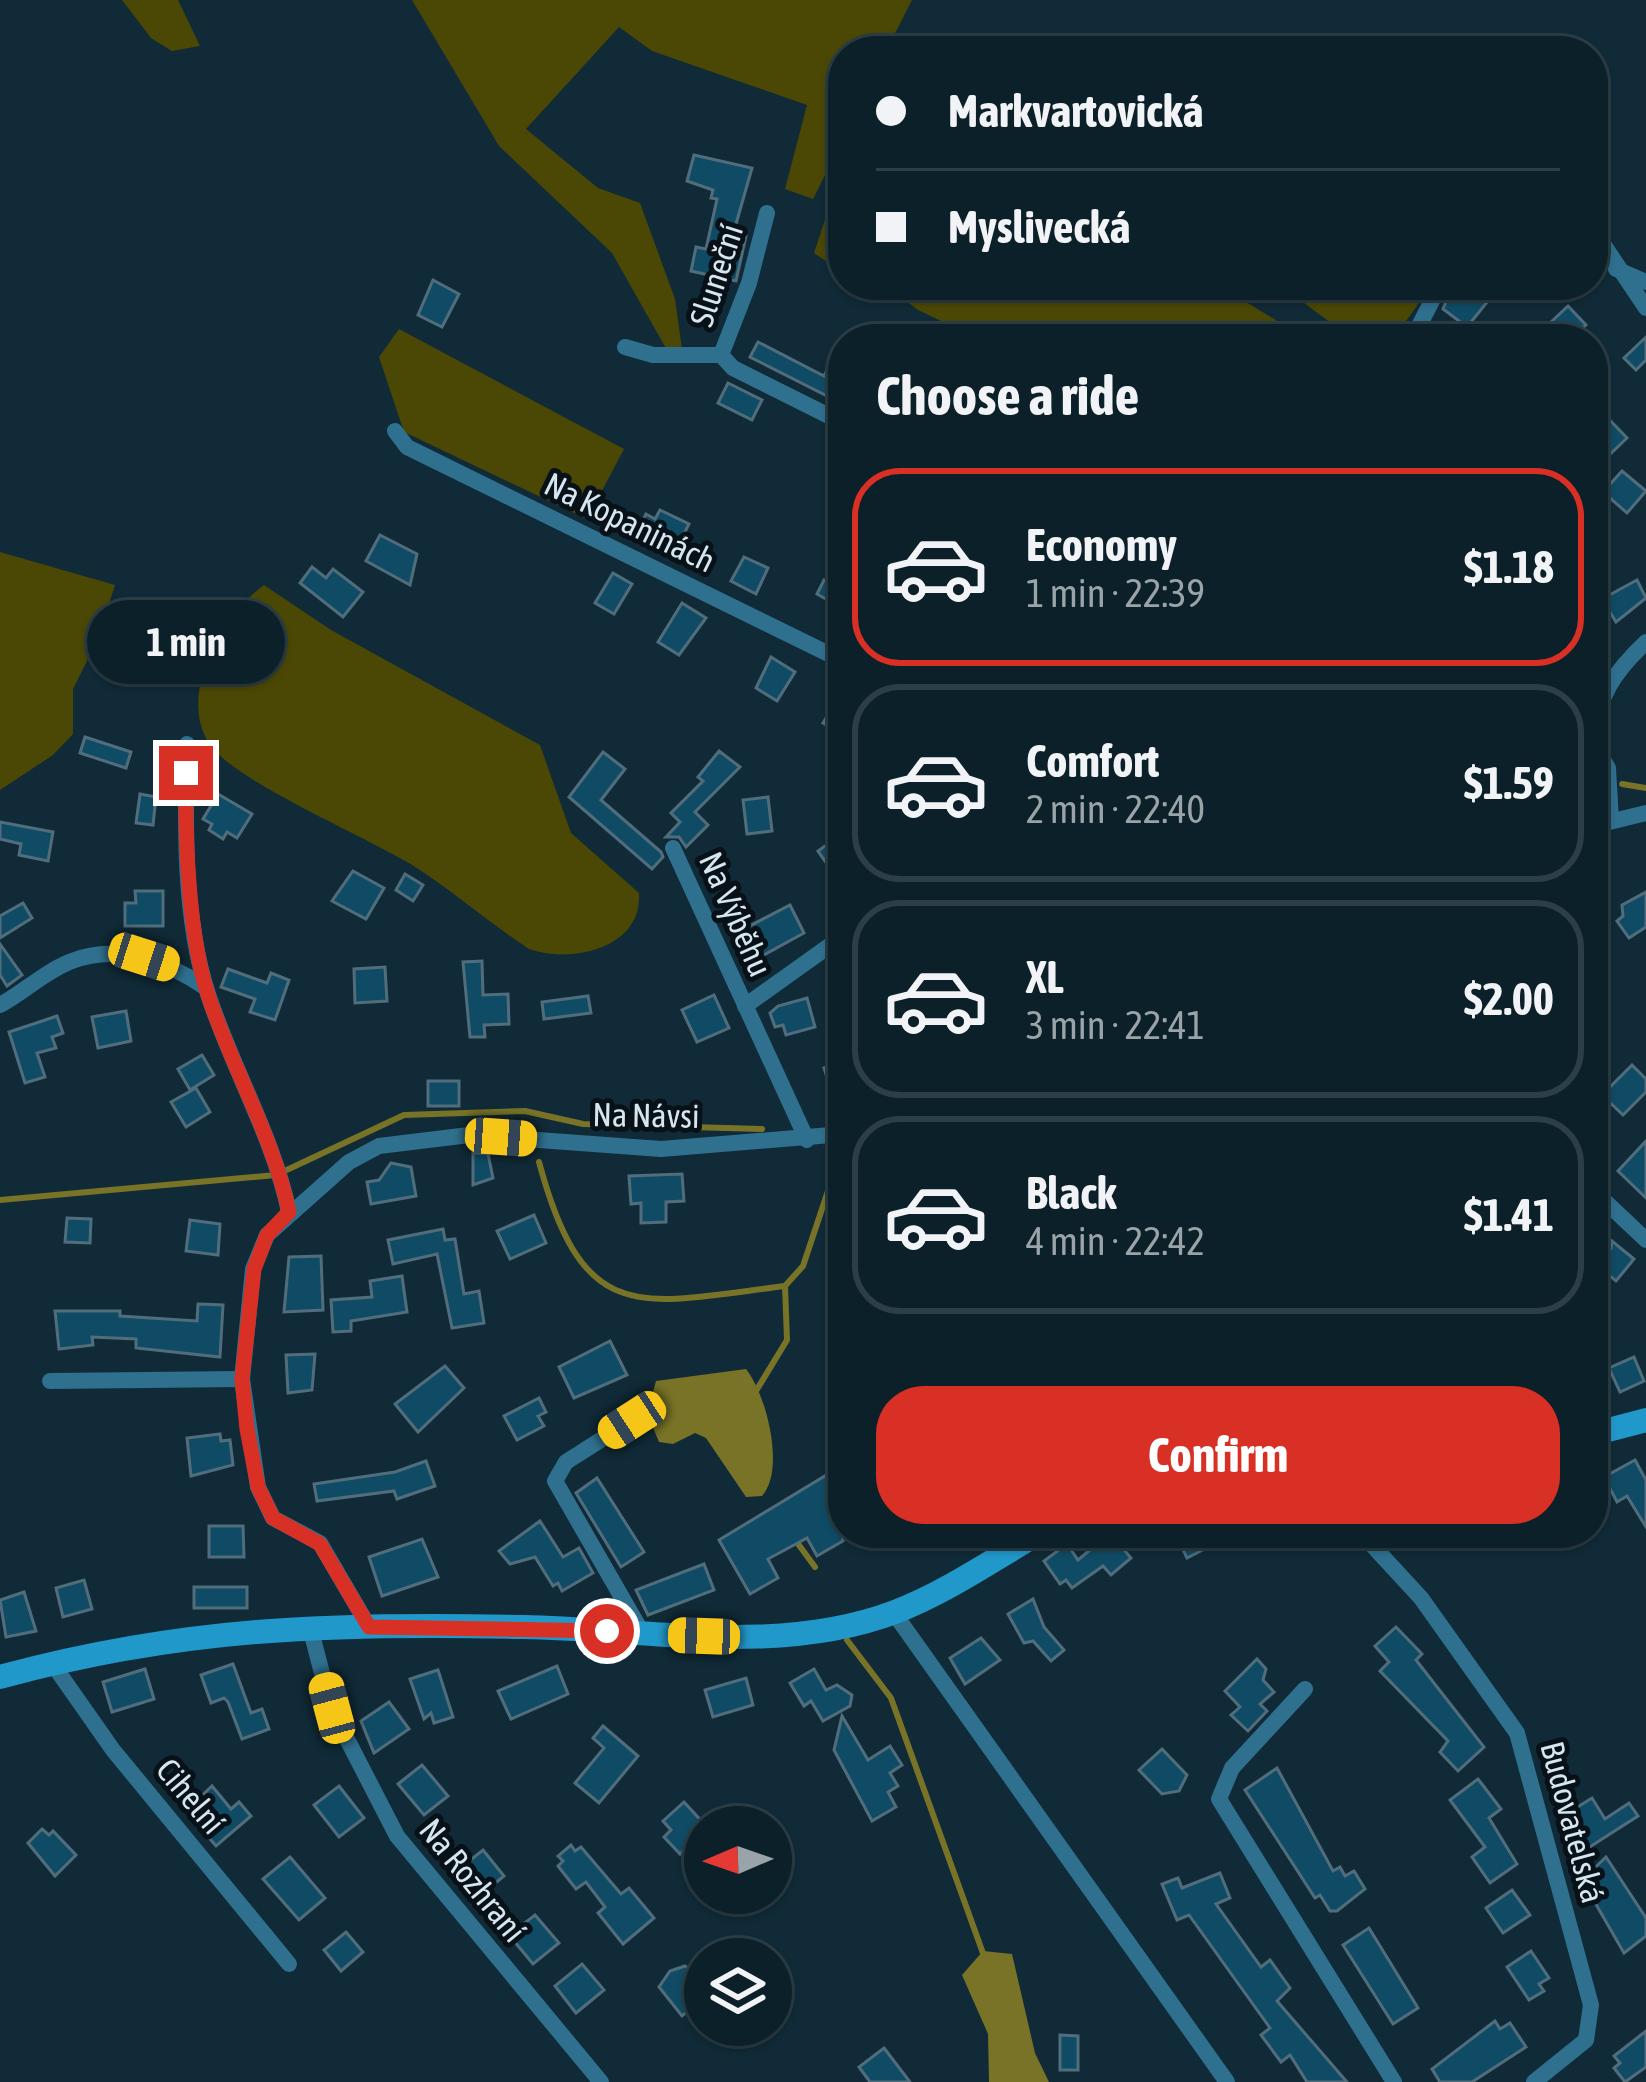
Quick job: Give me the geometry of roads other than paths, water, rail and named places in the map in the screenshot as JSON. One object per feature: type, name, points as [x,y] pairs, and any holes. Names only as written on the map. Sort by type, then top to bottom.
[{"type":"street","name":"Sluneční","points":[[721,355],[749,283],[767,213]]},
{"type":"street","points":[[1608,255],[1646,308]]},
{"type":"street","points":[[1616,269],[1646,282]]},
{"type":"street","name":"Sluneční","points":[[625,347],[653,355],[721,355],[733,368],[828,416]]},
{"type":"street","name":"Na Kopaninách","points":[[395,431],[407,447],[828,654]]},
{"type":"street","points":[[1608,687],[1618,668],[1646,641]]},
{"type":"street","points":[[187,744],[186,802],[206,988],[281,1173],[289,1212]]},
{"type":"street","points":[[1608,822],[1646,813]]},
{"type":"street","name":"Na Výběhu","points":[[673,848],[807,1140]]},
{"type":"street","name":"Na Výběhu","points":[[745,1006],[828,947]]},
{"type":"street","points":[[0,1005],[72,961],[107,955],[144,957],[179,969],[206,988]]},
{"type":"street","name":"Na Návsi","points":[[369,1627],[320,1544],[273,1518],[258,1487],[242,1379],[254,1269],[267,1235],[349,1162],[379,1146],[469,1135],[661,1149],[828,1136]]},
{"type":"street","points":[[1608,1204],[1646,1240]]},
{"type":"street","points":[[50,1381],[242,1379]]},
{"type":"street","points":[[632,1420],[566,1462],[555,1481],[643,1634]]},
{"type":"street","points":[[1608,1430],[1646,1420]]},
{"type":"street","points":[[0,1677],[146,1641],[310,1627],[771,1633],[894,1613],[1012,1548]]},
{"type":"street","name":"Budovatelská","points":[[1375,1548],[1421,1598],[1517,1732],[1591,2005],[1586,2040],[1534,2082]]},
{"type":"street","points":[[894,1613],[1227,2082]]},
{"type":"street","name":"Na Rozhraní","points":[[310,1627],[332,1708],[397,1837],[601,2082]]},
{"type":"street","name":"Cihelní","points":[[52,1663],[113,1750],[289,1964]]},
{"type":"street","points":[[1305,1689],[1232,1768],[1219,1798],[1394,2082]]},
{"type":"waterway","points":[[1622,784],[1646,788]]},
{"type":"waterway","points":[[0,1200],[276,1175],[404,1115],[525,1111],[583,1124],[762,1129]]},
{"type":"waterway","points":[[539,1162],[576,1254],[598,1279],[624,1293],[655,1299],[692,1298],[785,1286]]},
{"type":"waterway","points":[[756,1391],[787,1340],[785,1286],[803,1266],[828,1191]]},
{"type":"waterway","points":[[796,1541],[815,1567]]},
{"type":"waterway","points":[[847,1640],[891,1698],[984,1956]]}]
